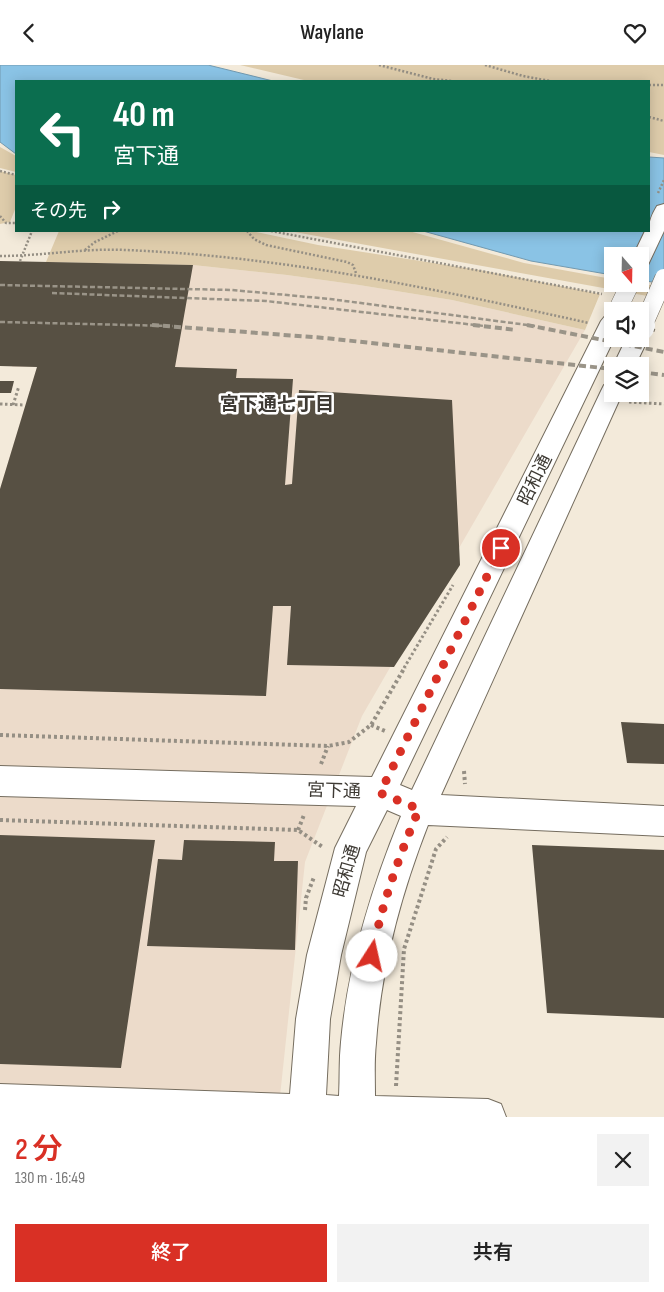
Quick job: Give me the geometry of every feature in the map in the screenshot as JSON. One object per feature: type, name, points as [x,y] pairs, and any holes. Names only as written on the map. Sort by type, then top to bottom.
[{"type":"street","points":[[647,247],[664,210]]},
{"type":"street","points":[[649,312],[664,278]]},
{"type":"street","name":"昭和通","points":[[306,1115],[313,1019],[324,955],[351,848],[380,793],[604,327]]},
{"type":"street","name":"昭和通","points":[[357,1116],[358,1044],[378,922],[403,849],[419,809],[617,402]]},
{"type":"street","name":"宮下通","points":[[0,781],[380,793],[419,809],[664,821]]},
{"type":"street","points":[[0,1102],[306,1115],[488,1117]]},
{"type":"path","points":[[379,65],[424,77],[445,80]]},
{"type":"path","points":[[486,65],[545,80]]},
{"type":"path","points":[[650,85],[664,85]]},
{"type":"path","points":[[650,117],[664,121]]},
{"type":"path","points":[[0,171],[15,175]]},
{"type":"path","points":[[0,217],[6,223],[15,223]]},
{"type":"path","points":[[20,261],[32,232]]},
{"type":"path","points":[[84,250],[95,242],[116,232]]},
{"type":"path","points":[[248,232],[254,239],[266,245],[353,265],[356,273]]},
{"type":"path","points":[[276,232],[608,302]]},
{"type":"path","points":[[0,257],[22,257],[84,250],[194,254],[273,262],[356,273],[604,323]]},
{"type":"path","points":[[13,405],[19,386]]},
{"type":"path","points":[[647,402],[664,405]]},
{"type":"path","points":[[0,404],[26,405]]},
{"type":"path","points":[[0,735],[328,746],[349,743],[371,725],[455,582]]},
{"type":"path","points":[[0,820],[298,830]]},
{"type":"path","points":[[395,1115],[404,949],[436,849],[451,832]]},
{"type":"shaded area","points":[[240,65],[664,65],[664,155],[650,152],[650,80],[304,80]]},
{"type":"shaded area","points":[[0,147],[15,155],[15,172],[0,168]]},
{"type":"shaded area","points":[[0,171],[15,175],[15,210],[10,222],[0,224]]},
{"type":"shaded area","points":[[59,232],[257,232],[318,245],[485,271],[600,294],[585,330],[452,300],[287,275],[193,265],[46,262]]},
{"type":"shaded area","points":[[295,232],[413,232],[524,263],[604,278],[604,288]]},
{"type":"shaded area","points":[[46,262],[193,265],[287,275],[452,300],[585,330],[362,716],[305,862],[280,1096],[0,1117],[0,489],[37,367],[12,367]]},
{"type":"shaded area","points":[[649,285],[664,288],[664,299],[631,293],[649,293]]},
{"type":"water","points":[[0,65],[208,65],[269,80],[15,80],[15,153],[0,142]]},
{"type":"water","points":[[650,157],[664,158],[664,284],[649,282],[649,247],[604,247],[604,274],[531,261],[427,232],[650,232]]},
{"type":"building","points":[[0,261],[193,265],[175,367],[237,369],[236,378],[293,379],[285,485],[292,484],[299,390],[452,400],[460,565],[394,667],[287,665],[291,606],[273,606],[266,696],[0,689],[0,489],[37,367],[0,366]]},
{"type":"building","points":[[0,381],[14,381],[11,393],[0,393]]},
{"type":"building","points":[[621,722],[664,724],[664,764],[627,763]]},
{"type":"building","points":[[0,835],[155,840],[121,1068],[0,1064]]},
{"type":"building","points":[[184,840],[275,842],[274,861],[298,861],[295,950],[147,946],[158,859],[182,860]]},
{"type":"building","points":[[532,845],[664,850],[664,1018],[547,1013]]},
{"type":"railway","points":[[0,285],[232,290],[330,299],[535,326]]},
{"type":"railway","points":[[52,293],[266,301],[484,326]]},
{"type":"railway","points":[[0,322],[162,326]]},
{"type":"railway","points":[[152,325],[162,326]]},
{"type":"railway","points":[[473,325],[516,330]]},
{"type":"railway","points":[[527,325],[664,352]]},
{"type":"railway","points":[[162,326],[173,326]]},
{"type":"railway","points":[[162,326],[325,338],[604,368]]},
{"type":"railway","points":[[649,373],[664,375]]},
{"type":"district","name":"宮下通七丁目","points":[[277,404]]},
{"type":"route","points":[[372,956],[378,922],[419,809],[380,793],[501,548]]}]
